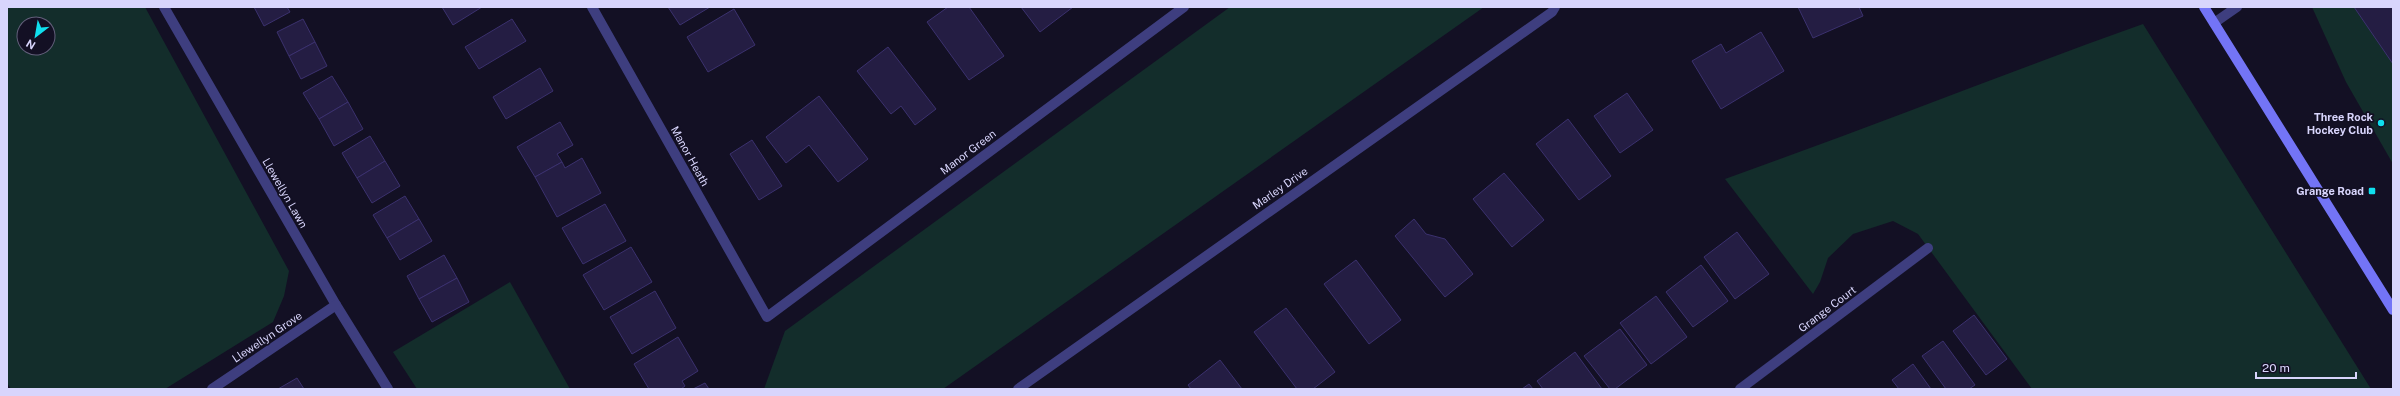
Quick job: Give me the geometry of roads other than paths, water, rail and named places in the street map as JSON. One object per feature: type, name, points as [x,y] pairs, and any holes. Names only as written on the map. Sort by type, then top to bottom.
[{"type":"main road","points":[[2204,7],[2393,310]]},
{"type":"street","name":"Llewellyn Lawn","points":[[164,7],[336,306],[388,389]]},
{"type":"street","name":"Manor Heath","points":[[592,7],[767,317]]},
{"type":"street","name":"Manor Green","points":[[767,317],[1184,7]]},
{"type":"street","name":"Marley Drive","points":[[1018,389],[1552,12],[1555,7]]},
{"type":"street","points":[[2214,23],[2237,7]]},
{"type":"street","name":"Grange Court","points":[[1740,389],[1928,248]]},
{"type":"street","name":"Llewellyn Grove","points":[[212,389],[336,306]]},
{"type":"place","name":"Three Rock Hockey Club","points":[[2381,123]]},
{"type":"place","name":"Grange Road","points":[[2372,191]]}]
